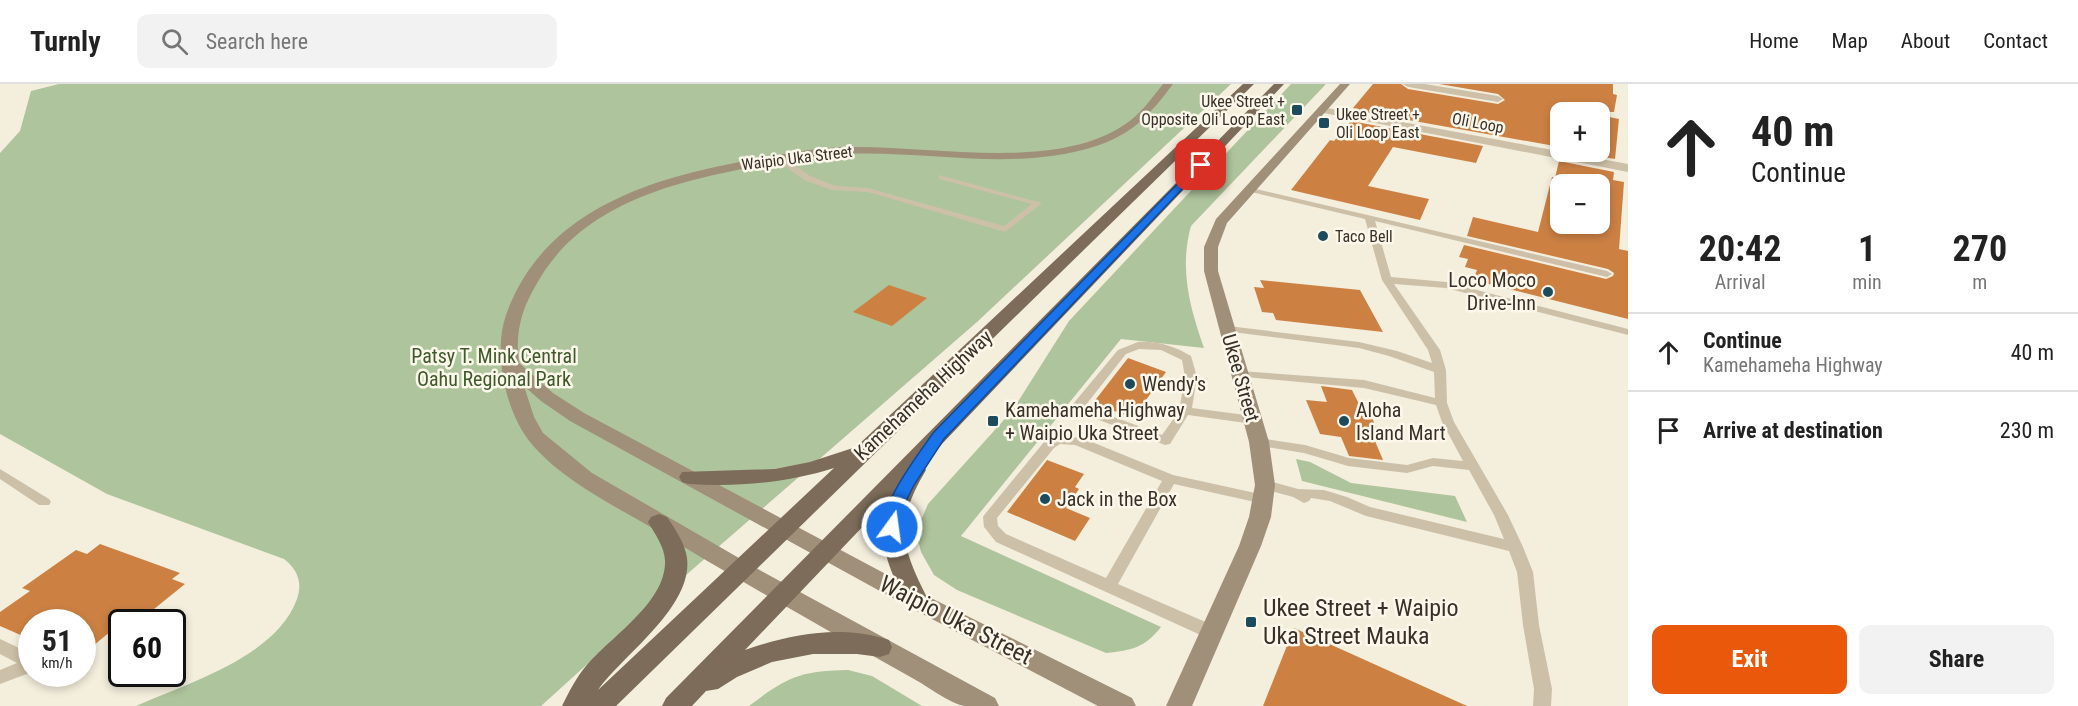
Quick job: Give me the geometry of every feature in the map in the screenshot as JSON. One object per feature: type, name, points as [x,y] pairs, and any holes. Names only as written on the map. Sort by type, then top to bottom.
[{"type":"main road","name":"Kamehameha Highway","points":[[598,706],[1249,84]]},
{"type":"main road","name":"Kamehameha Highway","points":[[677,703],[827,552],[1279,84]]},
{"type":"main road","points":[[917,601],[900,568],[894,547],[892,527],[895,507],[906,484],[938,436]]},
{"type":"main road","points":[[689,477],[748,480],[788,475],[812,470],[864,450]]},
{"type":"main road","points":[[575,706],[586,684],[634,635],[666,597],[676,565],[670,540],[659,522]]},
{"type":"main road","points":[[677,703],[723,672],[760,654],[787,647],[852,642],[880,647]]},
{"type":"street","name":"Waipio Uka Street","points":[[986,706],[784,595],[659,522],[568,465],[536,436],[523,417],[509,337],[516,307],[529,279],[564,236],[588,217],[647,189],[719,169],[850,150],[1000,155],[1064,149],[1099,141],[1131,127],[1168,84]]},
{"type":"street","name":"Ukee Street","points":[[1179,706],[1250,546],[1264,492],[1259,442],[1211,271],[1211,247],[1221,222],[1345,84]]},
{"type":"street","points":[[1408,84],[1498,99]]},
{"type":"street","name":"Oli Loop","points":[[1322,110],[1628,168]]},
{"type":"street","name":"Waipio Uka Street","points":[[513,366],[547,398],[577,417],[917,601],[1123,706]]},
{"type":"lane","points":[[781,159],[807,178],[835,188],[868,190],[1005,229],[1038,202],[942,177]]},
{"type":"lane","points":[[1250,189],[1607,274]]},
{"type":"lane","points":[[1369,218],[1387,280],[1434,350],[1440,370],[1441,403],[1448,422],[1502,515],[1525,572],[1531,625],[1543,689],[1542,706]]},
{"type":"lane","points":[[1387,280],[1446,285],[1628,332]]},
{"type":"lane","points":[[1227,329],[1359,345],[1393,353],[1440,370]]},
{"type":"lane","points":[[1141,345],[1175,350],[1187,358],[1191,376],[1185,411],[1165,441],[1077,407],[1122,352],[1130,347],[1141,345]]},
{"type":"lane","points":[[1240,374],[1364,384],[1441,403]]},
{"type":"lane","points":[[1185,411],[1253,420]]},
{"type":"lane","points":[[1211,632],[1001,538],[991,527],[990,517],[1049,445],[1058,440],[1077,441],[1170,479],[1264,492],[1298,494],[1307,500],[1354,512],[1366,511],[1516,547]]},
{"type":"lane","points":[[1259,442],[1305,449],[1348,462],[1395,468],[1407,469],[1433,462],[1473,466]]},
{"type":"lane","points":[[0,473],[44,502]]},
{"type":"lane","points":[[1109,586],[1170,479]]},
{"type":"lane","points":[[0,646],[18,656]]},
{"type":"lane","points":[[0,677],[18,669]]},
{"type":"green space","name":"Patsy T. Mink Central Oahu Regional Park","points":[[59,84],[1231,84],[977,322],[678,582],[541,706],[136,706],[181,687],[186,687],[186,685],[228,666],[270,637],[286,619],[297,599],[298,576],[284,559],[107,494],[0,434],[0,153],[20,131],[31,91]]},
{"type":"green space","points":[[1291,84],[1326,84],[1191,226],[1186,273],[1194,318],[1204,348],[1121,339],[961,536],[1161,627],[1149,640],[1137,647],[1106,653],[957,590],[934,575],[921,552],[916,532],[928,504],[1012,411],[1069,321]]},
{"type":"green space","points":[[1296,459],[1310,462],[1351,483],[1455,496],[1467,522],[1302,481]]},
{"type":"green space","points":[[848,670],[872,676],[922,706],[749,706],[784,682],[806,674]]},
{"type":"building","points":[[1373,84],[1401,84],[1408,89],[1498,104],[1505,100],[1498,94],[1439,84],[1613,84],[1613,94],[1617,95],[1614,112],[1610,112],[1610,102],[1550,102],[1550,145],[1358,111],[1360,110],[1353,108]]},
{"type":"building","points":[[1610,117],[1619,119],[1615,159],[1610,158]]},
{"type":"building","points":[[1351,121],[1483,146],[1476,163],[1393,147],[1368,186],[1429,199],[1420,220],[1291,190],[1330,140],[1334,141]]},
{"type":"building","points":[[1559,162],[1614,172],[1613,180],[1624,182],[1619,249],[1628,251],[1628,319],[1473,280],[1477,270],[1465,267],[1468,259],[1459,257],[1464,245],[1606,279],[1613,276],[1614,273],[1608,269],[1467,236],[1473,217],[1538,232],[1550,185],[1550,234],[1610,234],[1610,174],[1556,174]]},
{"type":"building","points":[[1260,280],[1360,290],[1383,332],[1276,320],[1273,313],[1262,312],[1254,287],[1264,288]]},
{"type":"building","points":[[889,285],[927,298],[892,326],[853,312]]},
{"type":"building","name":"Wendy's","points":[[1128,358],[1166,372],[1133,418],[1093,403]]},
{"type":"building","name":"Aloha Island Mart","points":[[1321,386],[1352,390],[1360,406],[1367,407],[1383,442],[1375,441],[1383,460],[1349,456],[1341,437],[1320,434],[1306,400],[1327,402]]},
{"type":"building","name":"Jack in the Box","points":[[1047,460],[1084,474],[1075,487],[1079,489],[1066,508],[1090,518],[1075,541],[1007,512]]},
{"type":"building","points":[[100,544],[180,573],[172,579],[185,584],[154,609],[108,609],[108,634],[96,643],[96,609],[18,609],[18,634],[0,626],[0,612],[30,591],[22,588],[76,550],[87,554]]},
{"type":"building","points":[[1294,628],[1467,706],[1263,706]]},
{"type":"place","name":"Ukee Street + Opposite Oli Loop East","points":[[1297,110]]},
{"type":"place","name":"Ukee Street + Oli Loop East","points":[[1324,123]]},
{"type":"place","name":"Taco Bell","points":[[1323,236]]},
{"type":"place","name":"Loco Moco Drive-Inn","points":[[1548,292]]},
{"type":"place","name":"Wendy's","points":[[1130,384]]},
{"type":"place","name":"Kamehameha Highway + Waipio Uka Street","points":[[993,421]]},
{"type":"place","name":"Aloha Island Mart","points":[[1344,421]]},
{"type":"place","name":"Jack in the Box","points":[[1045,499]]},
{"type":"place","name":"Ukee Street + Waipio Uka Street Mauka","points":[[1251,622]]},
{"type":"route","points":[[892,527],[895,507],[906,484],[938,436],[1201,165]]}]
